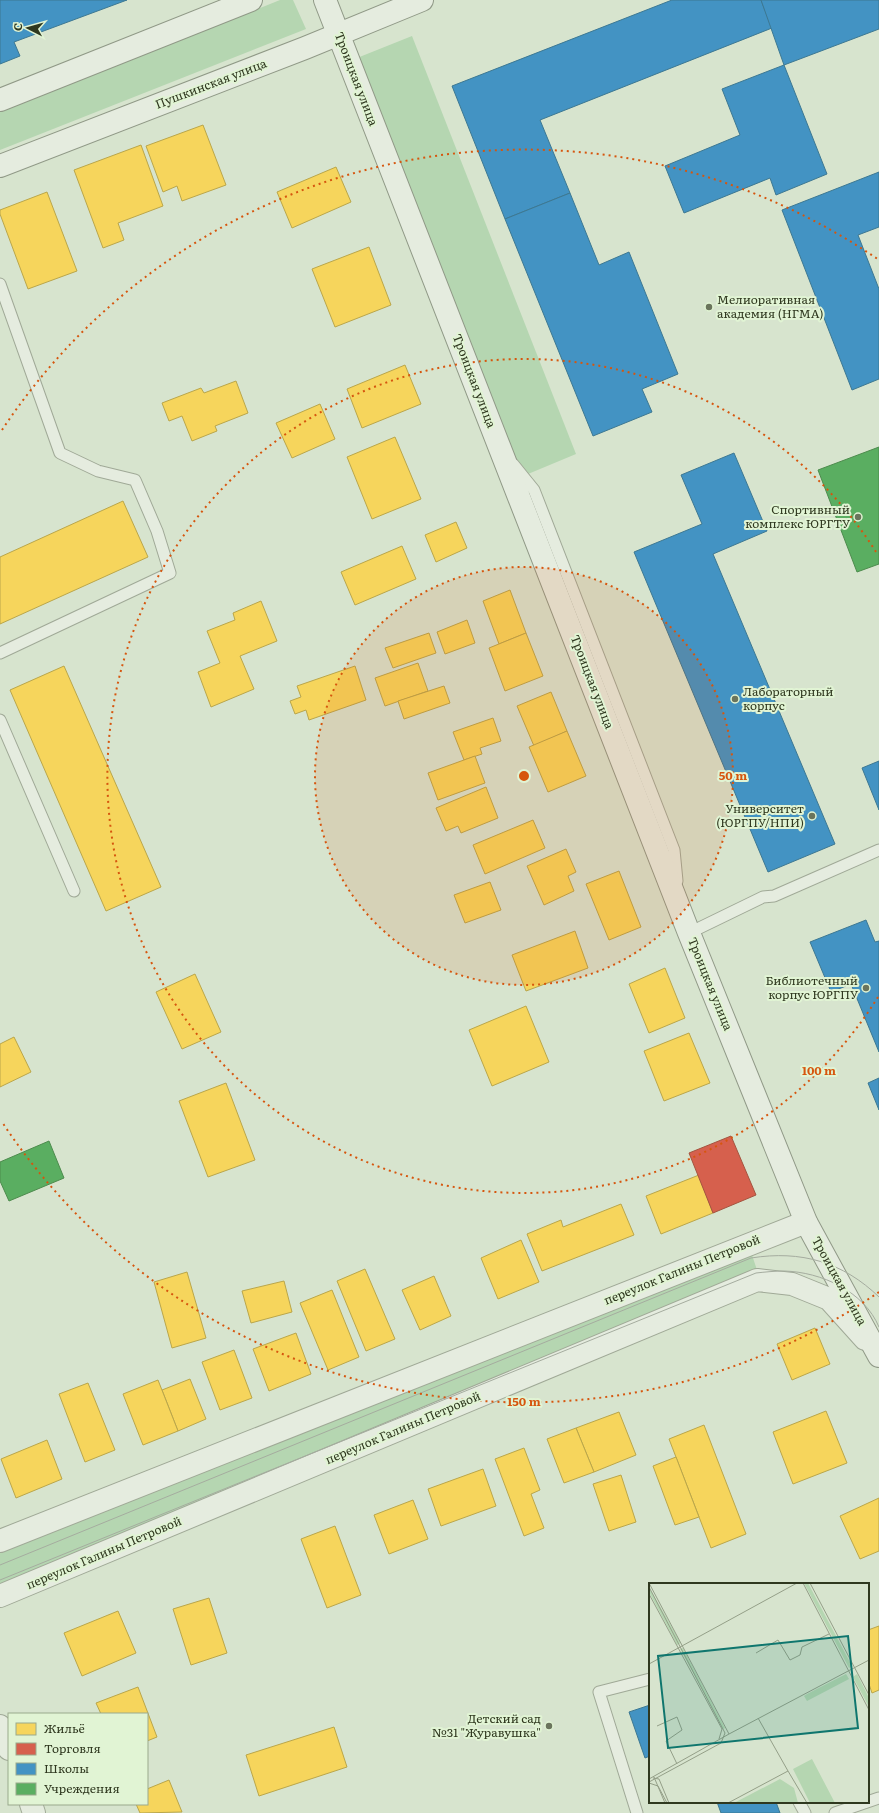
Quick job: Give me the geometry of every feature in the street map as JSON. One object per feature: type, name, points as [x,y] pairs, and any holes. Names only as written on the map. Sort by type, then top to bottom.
[{"type":"street","points":[[0,100],[251,0]]},
{"type":"street","name":"Троицкая улица","points":[[325,0],[689,933],[806,1222],[879,1355]]},
{"type":"street","name":"Пушкинская улица","points":[[0,166],[339,34],[422,0]]},
{"type":"street","name":"переулок Галины Петровой","points":[[0,1541],[806,1222]]},
{"type":"street","name":"переулок Галины Петровой","points":[[0,1596],[758,1280],[792,1284],[829,1299],[879,1355]]},
{"type":"street","points":[[0,1726],[8,1746]]},
{"type":"lane","points":[[0,284],[60,453],[98,471],[135,480],[157,531],[170,573],[0,653]]},
{"type":"lane","points":[[0,720],[74,891]]},
{"type":"lane","points":[[689,933],[763,897],[774,896],[879,850]]},
{"type":"lane","points":[[637,1813],[599,1692],[649,1679]]},
{"type":"lane","points":[[869,1801],[879,1798]]},
{"type":"lane","points":[[800,1803],[805,1813]]},
{"type":"lane","points":[[835,1813],[864,1803]]},
{"type":"green space","points":[[280,0],[293,0],[306,29],[0,150],[0,112]]},
{"type":"green space","points":[[412,36],[576,454],[528,474],[507,451],[357,58]]},
{"type":"green space","points":[[751,1252],[759,1276],[0,1586],[0,1553]]},
{"type":"building: Жильё","points":[[203,125],[226,185],[182,201],[177,186],[163,192],[146,146]]},
{"type":"building: Жильё","points":[[141,145],[163,206],[118,223],[124,240],[103,248],[74,170]]},
{"type":"building: Жильё","points":[[336,167],[351,202],[292,228],[277,192]]},
{"type":"building: Жильё","points":[[47,192],[77,271],[28,289],[0,214],[0,210]]},
{"type":"building: Жильё","points":[[369,247],[391,305],[335,327],[312,269]]},
{"type":"building: Жильё","points":[[405,365],[421,404],[362,428],[347,389]]},
{"type":"building: Жильё","points":[[236,381],[248,413],[215,426],[217,431],[192,441],[182,416],[169,421],[162,403],[201,388],[204,393]]},
{"type":"building: Жильё","points":[[320,404],[335,439],[292,458],[276,423]]},
{"type":"building: Жильё","points":[[395,437],[421,499],[372,519],[347,457]]},
{"type":"building: Жильё","points":[[123,501],[148,557],[0,624],[0,557]]},
{"type":"building: Жильё","points":[[456,522],[467,548],[436,562],[425,535]]},
{"type":"building: Жильё","points":[[402,546],[416,579],[355,605],[341,572]]},
{"type":"building: Жильё","points":[[510,590],[526,633],[499,644],[483,601]]},
{"type":"building: Жильё","points":[[261,601],[277,641],[240,656],[254,689],[211,707],[198,672],[220,663],[207,631],[235,620],[233,613]]},
{"type":"building: Жильё","points":[[467,620],[475,643],[445,654],[437,632]]},
{"type":"building: Жильё","points":[[429,633],[436,653],[393,668],[385,648]]},
{"type":"building: Жильё","points":[[526,633],[543,676],[505,691],[489,648]]},
{"type":"building: Жильё","points":[[418,663],[428,691],[385,706],[375,678]]},
{"type":"building: Жильё","points":[[64,666],[161,887],[106,911],[10,690]]},
{"type":"building: Жильё","points":[[355,666],[366,700],[309,720],[306,710],[295,714],[290,701],[301,697],[297,686]]},
{"type":"building: Жильё","points":[[444,686],[450,703],[404,719],[398,701]]},
{"type":"building: Жильё","points":[[551,692],[567,731],[534,746],[517,706]]},
{"type":"building: Жильё","points":[[493,718],[501,741],[480,748],[482,754],[464,760],[453,732]]},
{"type":"building: Жильё","points":[[567,731],[586,776],[548,792],[529,747]]},
{"type":"building: Жильё","points":[[475,756],[485,783],[438,800],[428,773]]},
{"type":"building: Жильё","points":[[486,787],[498,818],[461,833],[458,826],[446,831],[436,808]]},
{"type":"building: Жильё","points":[[533,820],[545,848],[485,874],[473,845]]},
{"type":"building: Жильё","points":[[566,849],[576,872],[568,876],[574,891],[544,905],[527,866]]},
{"type":"building: Жильё","points":[[619,871],[641,927],[609,940],[586,884]]},
{"type":"building: Жильё","points":[[490,882],[501,910],[465,923],[454,895]]},
{"type":"building: Жильё","points":[[575,931],[588,968],[526,991],[512,955]]},
{"type":"building: Жильё","points":[[665,968],[685,1018],[649,1033],[629,984]]},
{"type":"building: Жильё","points":[[195,974],[221,1032],[182,1049],[156,992]]},
{"type":"building: Жильё","points":[[526,1006],[549,1062],[492,1086],[469,1030]]},
{"type":"building: Жильё","points":[[689,1033],[710,1083],[664,1101],[644,1051]]},
{"type":"building: Жильё","points":[[14,1037],[31,1072],[0,1087],[0,1044]]},
{"type":"building: Жильё","points":[[226,1083],[255,1160],[208,1177],[179,1101]]},
{"type":"building: Жильё","points":[[699,1175],[713,1213],[661,1234],[646,1196]]},
{"type":"building: Жильё","points":[[621,1204],[634,1235],[542,1271],[527,1234],[561,1220],[563,1227]]},
{"type":"building: Жильё","points":[[521,1240],[539,1282],[498,1299],[481,1258]]},
{"type":"building: Жильё","points":[[365,1269],[395,1339],[366,1351],[337,1281]]},
{"type":"building: Жильё","points":[[187,1272],[206,1338],[172,1348],[154,1282]]},
{"type":"building: Жильё","points":[[434,1276],[451,1316],[420,1330],[402,1290]]},
{"type":"building: Жильё","points":[[284,1281],[292,1312],[251,1323],[242,1291]]},
{"type":"building: Жильё","points":[[332,1290],[359,1357],[328,1370],[300,1303]]},
{"type":"building: Жильё","points":[[815,1328],[830,1364],[792,1380],[777,1344]]},
{"type":"building: Жильё","points":[[296,1333],[311,1374],[269,1391],[253,1349]]},
{"type":"building: Жильё","points":[[234,1350],[252,1398],[220,1410],[202,1362]]},
{"type":"building: Жильё","points":[[190,1379],[206,1419],[178,1431],[162,1390]]},
{"type":"building: Жильё","points":[[158,1380],[178,1431],[143,1445],[123,1394]]},
{"type":"building: Жильё","points":[[88,1383],[115,1450],[85,1462],[59,1394]]},
{"type":"building: Жильё","points":[[826,1411],[847,1463],[793,1484],[773,1432]]},
{"type":"building: Жильё","points":[[619,1412],[636,1455],[594,1472],[576,1428]]},
{"type":"building: Жильё","points":[[704,1425],[746,1534],[711,1548],[669,1439]]},
{"type":"building: Жильё","points":[[576,1428],[594,1472],[564,1483],[547,1439]]},
{"type":"building: Жильё","points":[[47,1440],[62,1479],[16,1498],[1,1459]]},
{"type":"building: Жильё","points":[[524,1448],[540,1490],[531,1494],[544,1528],[524,1536],[495,1459]]},
{"type":"building: Жильё","points":[[676,1457],[699,1517],[675,1525],[653,1466]]},
{"type":"building: Жильё","points":[[483,1469],[496,1506],[441,1526],[428,1489]]},
{"type":"building: Жильё","points":[[621,1475],[636,1522],[609,1531],[593,1484]]},
{"type":"building: Жильё","points":[[879,1498],[879,1551],[860,1559],[840,1516]]},
{"type":"building: Жильё","points":[[413,1500],[428,1539],[389,1554],[374,1515]]},
{"type":"building: Жильё","points":[[335,1526],[361,1595],[327,1608],[301,1539]]},
{"type":"building: Жильё","points":[[209,1598],[227,1653],[191,1665],[173,1609]]},
{"type":"building: Жильё","points":[[118,1611],[136,1653],[82,1676],[64,1633]]},
{"type":"building: Жильё","points":[[879,1626],[879,1690],[872,1693],[869,1684],[869,1630]]},
{"type":"building: Жильё","points":[[138,1687],[148,1713],[101,1713],[96,1703]]},
{"type":"building: Жильё","points":[[148,1713],[157,1737],[148,1741]]},
{"type":"building: Жильё","points":[[334,1727],[347,1767],[259,1796],[246,1755]]},
{"type":"building: Жильё","points":[[169,1780],[182,1812],[140,1813],[136,1805],[148,1805],[148,1789]]},
{"type":"building: Торговля","points":[[731,1136],[756,1195],[713,1213],[689,1153]]},
{"type":"building: Школы","points":[[0,0],[127,0],[14,42],[20,56],[0,64]]},
{"type":"building: Школы","points":[[672,0],[761,0],[772,28],[540,120],[570,193],[505,219],[452,86]]},
{"type":"building: Школы","points":[[761,0],[879,0],[879,29],[784,65]]},
{"type":"building: Школы","points":[[784,65],[827,174],[776,195],[770,178],[684,213],[665,166],[740,135],[722,89]]},
{"type":"building: Школы","points":[[879,172],[879,227],[858,235],[879,289],[879,379],[852,390],[782,210]]},
{"type":"building: Школы","points":[[570,193],[599,265],[629,252],[678,374],[642,389],[652,412],[593,436],[505,219]]},
{"type":"building: Школы","name":"Лабораторный корпус","points":[[734,453],[767,531],[713,554],[835,844],[768,872],[634,552],[702,524],[681,475]]},
{"type":"building: Школы","points":[[879,761],[879,810],[862,768]]},
{"type":"building: Школы","name":"Библиотечный корпус ЮРГПУ","points":[[866,920],[875,942],[879,941],[879,1052],[851,984],[831,992],[810,942]]},
{"type":"building: Школы","points":[[879,1078],[879,1110],[868,1083]]},
{"type":"building: Школы","points":[[649,1705],[649,1756],[645,1758],[629,1712]]},
{"type":"building: Школы","points":[[717,1803],[776,1803],[780,1813],[721,1813]]},
{"type":"building: Учреждения","name":"Спортивный комплекс ЮРГТУ","points":[[879,447],[879,564],[857,572],[818,470]]},
{"type":"building: Учреждения","points":[[49,1141],[64,1178],[9,1201],[0,1181],[0,1162]]},
{"type":"tram line","points":[[0,1565],[751,1258],[787,1256],[820,1261],[851,1275],[879,1297]]},
{"type":"tram line","points":[[0,1580],[756,1273],[781,1271],[798,1272],[812,1275],[840,1286],[863,1303],[872,1314],[879,1327]]},
{"type":"place","name":"Мелиоративная академия (НГМА)","points":[[709,307]]},
{"type":"place","name":"Спортивный комплекс ЮРГТУ","points":[[858,517]]},
{"type":"place","name":"Лабораторный корпус","points":[[735,699]]},
{"type":"place","name":"Университет (ЮРГПУ/НПИ)","points":[[812,816]]},
{"type":"place","name":"Библиотечный корпус ЮРГПУ","points":[[866,988]]},
{"type":"place","name":"Детский сад №31 \"Журавушка\"","points":[[549,1726]]}]
